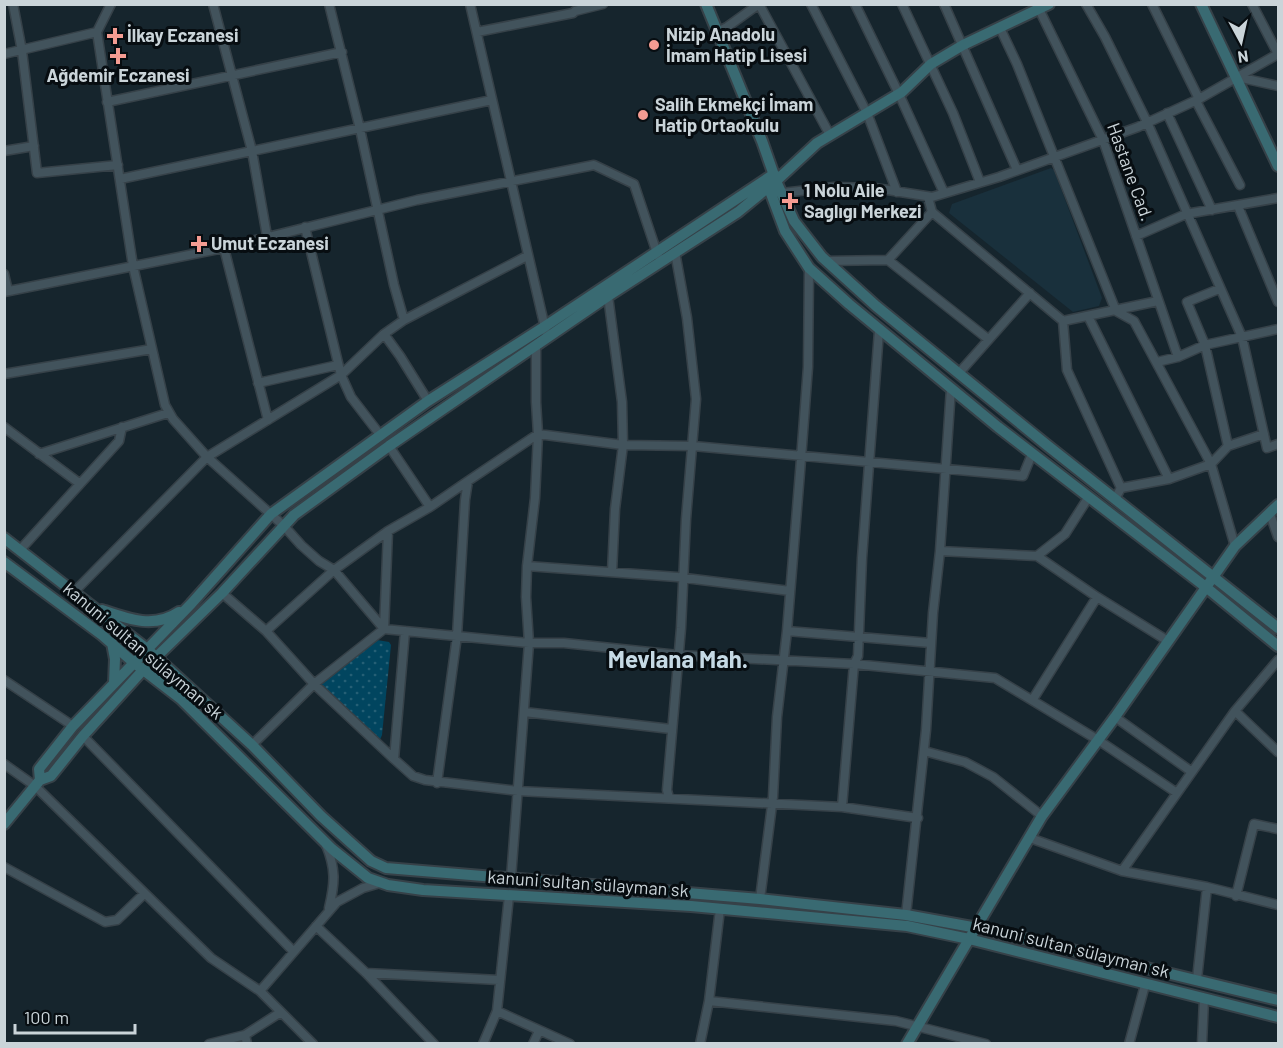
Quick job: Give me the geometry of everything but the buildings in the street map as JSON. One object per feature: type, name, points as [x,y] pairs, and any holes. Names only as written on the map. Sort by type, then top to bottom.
[{"type":"street","points":[[13,4],[22,51],[37,173],[118,165]]},
{"type":"street","points":[[111,4],[96,32],[133,266],[162,396],[168,413],[207,458],[284,526],[301,545],[334,570],[384,629]]},
{"type":"street","points":[[213,4],[234,76],[252,151],[267,236]]},
{"type":"street","points":[[329,4],[404,320]]},
{"type":"street","points":[[470,4],[546,332]]},
{"type":"street","points":[[477,32],[573,13],[575,8],[603,4]]},
{"type":"street","points":[[706,4],[762,141],[785,231],[809,268],[879,331],[1278,646]]},
{"type":"street","points":[[717,32],[728,27],[759,4],[830,135]]},
{"type":"street","points":[[811,4],[867,113],[897,192]]},
{"type":"street","points":[[855,4],[900,94],[944,193]]},
{"type":"street","points":[[902,4],[953,113],[980,182]]},
{"type":"street","points":[[944,4],[1017,170]]},
{"type":"street","points":[[1086,4],[1147,122],[1242,337],[1267,448],[1278,444]]},
{"type":"street","points":[[1152,4],[1240,185]]},
{"type":"street","points":[[1201,4],[1278,166]]},
{"type":"street","points":[[782,193],[834,187],[876,188],[928,197],[1017,170],[1103,140],[1197,100],[1278,54],[1252,4]]},
{"type":"street","points":[[38,783],[39,769],[73,726],[191,604],[271,514],[428,401],[608,296],[659,257],[675,252],[738,212],[817,143],[900,94],[931,64],[963,45],[1042,6]]},
{"type":"street","name":"Hastane Cad.","points":[[1042,6],[1103,140],[1178,357]]},
{"type":"street","points":[[1000,28],[1017,64],[1116,311],[1134,321],[1211,464],[1235,546]]},
{"type":"street","points":[[4,54],[96,32]]},
{"type":"street","points":[[106,102],[342,52]]},
{"type":"street","points":[[1237,77],[1278,86]]},
{"type":"street","points":[[120,179],[492,100]]},
{"type":"street","points":[[1167,113],[1212,210]]},
{"type":"street","points":[[4,151],[34,146]]},
{"type":"street","points":[[4,274],[6,291],[224,248],[417,200],[594,165],[634,184],[659,257]]},
{"type":"street","points":[[771,181],[782,193],[794,221],[826,261],[876,306],[1278,628]]},
{"type":"street","points":[[4,824],[38,783],[51,776],[83,736],[143,670],[222,593],[294,515],[389,446],[536,346],[546,332],[771,181]]},
{"type":"street","points":[[928,197],[932,212],[1063,321],[1067,370],[1121,488]]},
{"type":"street","points":[[1136,236],[1186,214],[1278,198]]},
{"type":"street","points":[[1238,206],[1278,302]]},
{"type":"street","points":[[888,260],[932,212]]},
{"type":"street","points":[[305,227],[341,375],[351,397],[381,436]]},
{"type":"street","points":[[224,248],[268,420]]},
{"type":"street","points":[[669,798],[667,790],[671,729],[696,399],[687,318],[675,252]]},
{"type":"street","points":[[74,592],[207,458],[341,375],[384,334],[404,320],[527,256]]},
{"type":"street","points":[[826,261],[888,260],[988,339]]},
{"type":"street","points":[[760,899],[787,631],[808,367],[809,268]]},
{"type":"street","points":[[1219,289],[1187,302],[1205,345],[1228,446]]},
{"type":"street","points":[[959,374],[1030,293]]},
{"type":"street","points":[[608,296],[622,402],[623,445],[615,509],[612,572]]},
{"type":"street","points":[[1063,321],[1158,302]]},
{"type":"street","points":[[1088,316],[1169,479]]},
{"type":"street","points":[[1157,362],[1178,357],[1205,345],[1278,329]]},
{"type":"street","points":[[842,807],[854,664],[858,656],[879,331]]},
{"type":"street","points":[[384,334],[428,401]]},
{"type":"street","points":[[511,878],[529,643],[526,597],[527,566],[536,498],[538,434],[536,346]]},
{"type":"street","points":[[4,375],[152,349]]},
{"type":"street","points":[[258,383],[338,365]]},
{"type":"street","points":[[906,915],[924,751],[951,388]]},
{"type":"street","points":[[39,454],[168,413]]},
{"type":"street","points":[[4,427],[79,483]]},
{"type":"street","points":[[20,549],[119,441],[122,428]]},
{"type":"street","points":[[266,631],[334,570],[388,531],[430,507],[538,434],[623,445],[693,446],[1023,476],[1032,454]]},
{"type":"street","points":[[1121,488],[1169,479],[1211,464],[1228,446],[1264,434]]},
{"type":"street","points":[[389,446],[430,507]]},
{"type":"street","points":[[437,783],[457,636],[468,481]]},
{"type":"street","points":[[1115,499],[1121,488]]},
{"type":"street","points":[[1037,556],[1065,534],[1088,498]]},
{"type":"street","points":[[907,1044],[1042,816],[1115,717],[1235,546],[1278,505]]},
{"type":"street","points":[[1270,514],[1278,537]]},
{"type":"street","points":[[384,629],[388,531]]},
{"type":"street","points":[[4,538],[147,649],[252,745],[321,816],[371,861],[386,868],[760,899],[906,915],[976,927],[1278,1000]]},
{"type":"street","points":[[940,551],[1037,556],[1168,642]]},
{"type":"street","name":"kanuni sultan sülayman sk","points":[[4,562],[37,584],[181,699],[325,841],[368,878],[380,883],[423,890],[720,909],[907,926],[969,939],[1278,1017]]},
{"type":"street","points":[[527,566],[683,578],[790,591]]},
{"type":"street","points":[[222,593],[266,631],[314,684],[412,776],[437,783],[518,791],[842,807],[918,818]]},
{"type":"street","points":[[1033,699],[1097,597]]},
{"type":"street","points":[[90,605],[127,619],[147,622],[170,618],[191,604]]},
{"type":"street","points":[[252,745],[314,684],[384,629],[529,643],[564,643],[678,655],[854,664],[994,678],[1033,699],[1177,793]]},
{"type":"street","points":[[394,759],[405,631]]},
{"type":"street","points":[[787,631],[931,643]]},
{"type":"street","points":[[112,643],[114,683]]},
{"type":"street","points":[[1122,871],[1235,711],[1278,660]]},
{"type":"street","points":[[4,680],[73,726]]},
{"type":"street","points":[[1235,711],[1278,752]]},
{"type":"street","points":[[524,712],[671,729]]},
{"type":"street","points":[[1115,717],[1192,772]]},
{"type":"street","points":[[83,736],[293,951]]},
{"type":"street","points":[[924,751],[965,762],[993,777],[1042,816]]},
{"type":"street","points":[[4,764],[38,783],[144,894],[211,958],[260,992],[313,1044]]},
{"type":"street","points":[[1236,896],[1254,824],[1278,829]]},
{"type":"street","points":[[1030,838],[1122,871],[1207,887],[1278,905]]},
{"type":"street","points":[[325,841],[334,866],[335,881],[329,911]]},
{"type":"street","points":[[4,867],[105,922],[117,920],[144,894]]},
{"type":"street","points":[[260,992],[337,902],[347,895],[380,883]]},
{"type":"street","points":[[1197,979],[1207,887]]},
{"type":"street","points":[[483,1044],[497,1011],[509,896]]},
{"type":"street","points":[[700,1044],[709,1001],[720,909]]},
{"type":"street","points":[[316,926],[366,973],[434,1044]]},
{"type":"street","points":[[366,973],[499,980]]},
{"type":"street","points":[[1129,1044],[1145,985]]},
{"type":"street","points":[[1202,1044],[1204,999]]},
{"type":"street","points":[[709,1001],[896,1021],[986,1044]]},
{"type":"street","points":[[497,1011],[570,1044]]},
{"type":"street","points":[[209,1044],[246,1039],[280,1012]]},
{"type":"street","points":[[533,1044],[539,1031]]},
{"type":"shaded area","points":[[1051,168],[1054,170],[1102,298],[1099,306],[1073,312],[949,213],[952,204]]},
{"type":"shaded area","points":[[371,639],[389,642],[391,645],[382,735],[379,742],[319,687]]},
{"type":"place","name":"İlkay Eczanesi","points":[[115,36]]},
{"type":"place","name":"Nizip Anadolu İmam Hatip Lisesi","points":[[654,45]]},
{"type":"place","name":"Ağdemir Eczanesi","points":[[118,56]]},
{"type":"place","name":"Salih Ekmekçi İmam Hatip Ortaokulu","points":[[643,115]]},
{"type":"place","name":"1 Nolu Aile Saglıgı Merkezi","points":[[790,201]]},
{"type":"place","name":"Umut Eczanesi","points":[[199,244]]},
{"type":"district","name":"Mevlana Mah.","points":[[678,660]]}]
